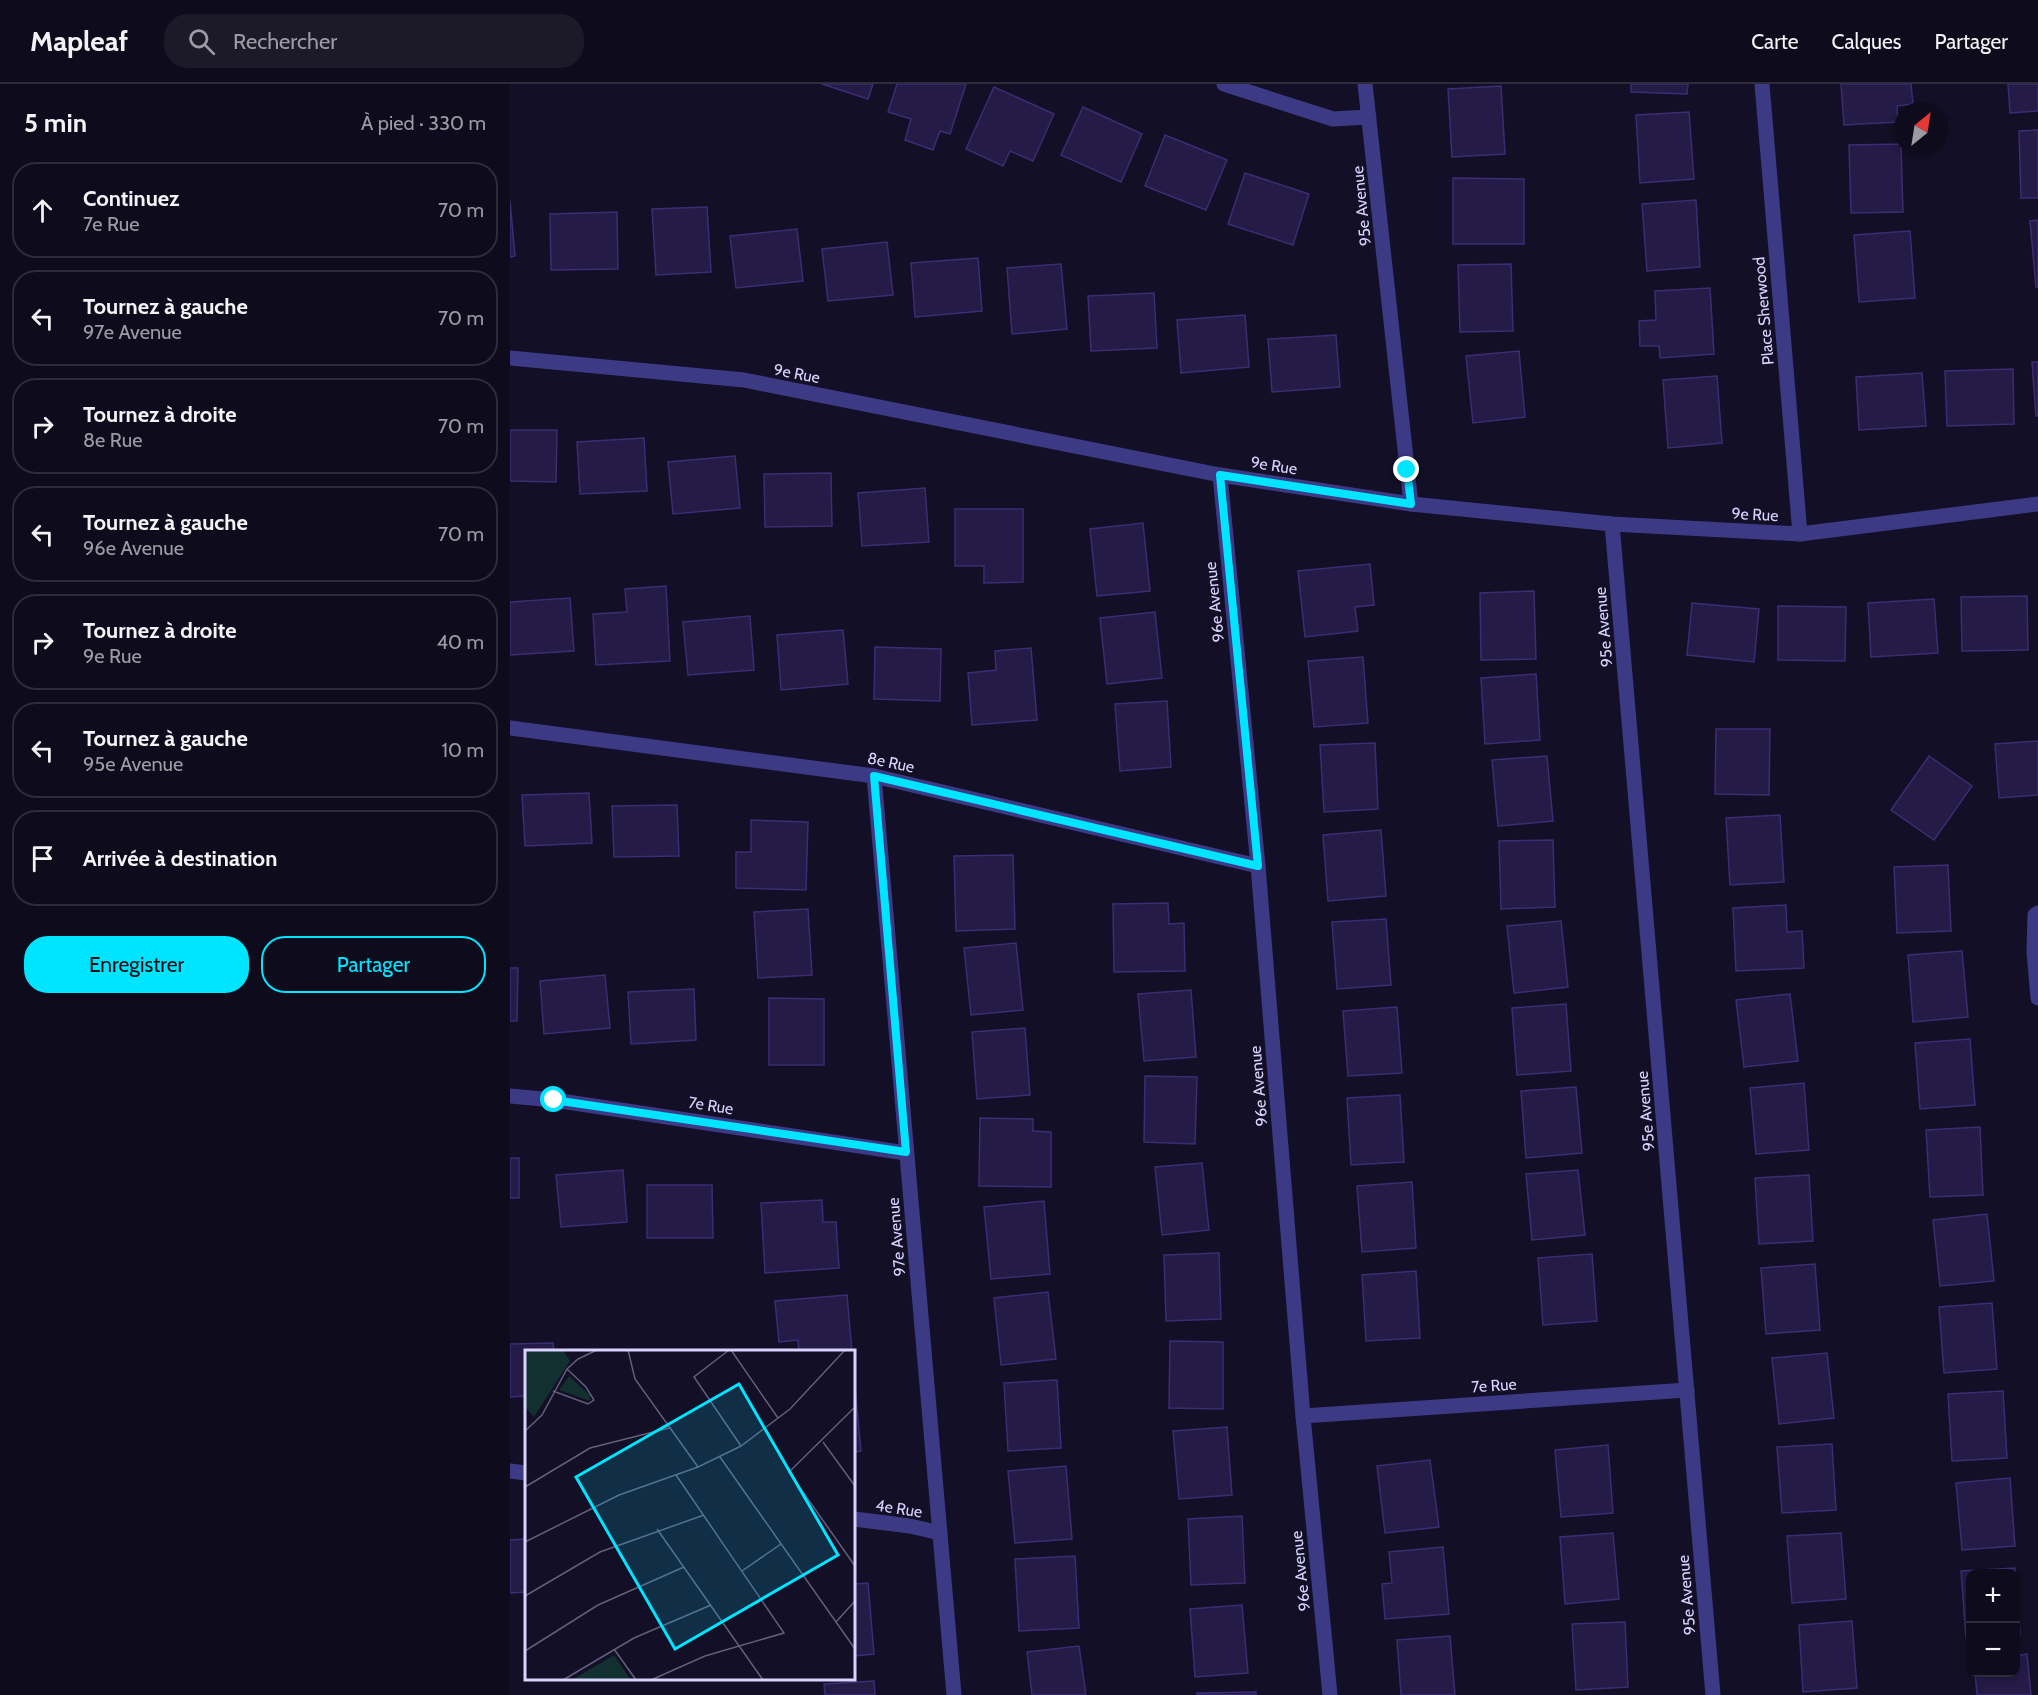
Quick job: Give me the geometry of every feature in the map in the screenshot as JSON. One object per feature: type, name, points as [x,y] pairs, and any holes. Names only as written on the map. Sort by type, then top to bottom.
[{"type":"street","points":[[1224,84],[1333,119],[1369,117]]},
{"type":"street","name":"95e Avenue","points":[[1365,84],[1411,504]]},
{"type":"street","name":"Place Sherwood","points":[[1762,84],[1800,534]]},
{"type":"street","name":"9e Rue","points":[[510,358],[744,380],[1220,475],[1411,504],[1612,524],[1800,534],[2038,504]]},
{"type":"street","name":"96e Avenue","points":[[1220,475],[1258,866],[1303,1416],[1330,1695]]},
{"type":"street","name":"95e Avenue","points":[[1612,524],[1713,1695]]},
{"type":"street","name":"8e Rue","points":[[510,728],[874,776],[1258,866]]},
{"type":"street","name":"97e Avenue","points":[[874,776],[954,1695]]},
{"type":"street","points":[[2038,913],[2035,915],[2034,952],[2038,998]]},
{"type":"street","name":"7e Rue","points":[[510,1096],[554,1100],[906,1152]]},
{"type":"street","name":"7e Rue","points":[[1303,1416],[1687,1390]]},
{"type":"street","points":[[510,1471],[525,1473]]},
{"type":"street","name":"4e Rue","points":[[855,1519],[940,1533]]},
{"type":"building","points":[[822,84],[873,84],[868,99]]},
{"type":"building","points":[[897,84],[966,84],[950,134],[940,131],[933,150],[905,140],[911,119],[888,112]]},
{"type":"building","points":[[1631,84],[1688,84],[1687,94],[1631,92]]},
{"type":"building","points":[[1841,84],[1911,84],[1913,102],[1894,102],[1894,122],[1844,125]]},
{"type":"building","points":[[2008,84],[2038,84],[2038,111],[2010,113]]},
{"type":"building","points":[[1501,86],[1505,154],[1452,157],[1448,89]]},
{"type":"building","points":[[994,87],[1054,114],[1033,161],[1010,151],[1003,166],[966,149]]},
{"type":"building","points":[[1083,107],[1142,134],[1121,182],[1061,155]]},
{"type":"building","points":[[1689,112],[1694,179],[1640,183],[1636,115]]},
{"type":"building","points":[[2038,130],[2038,198],[2021,198],[2019,131]]},
{"type":"building","points":[[1165,135],[1227,160],[1206,210],[1145,186]]},
{"type":"building","points":[[1894,144],[1894,156],[1901,156],[1903,212],[1851,213],[1849,145]]},
{"type":"building","points":[[1245,173],[1309,194],[1293,245],[1228,224]]},
{"type":"building","points":[[1453,178],[1524,179],[1524,244],[1453,244]]},
{"type":"building","points":[[1696,200],[1700,267],[1647,271],[1642,204]]},
{"type":"building","points":[[510,201],[515,256],[510,257]]},
{"type":"building","points":[[707,207],[711,272],[656,275],[652,209]]},
{"type":"building","points":[[617,212],[618,269],[551,270],[550,214]]},
{"type":"building","points":[[2038,220],[2038,287],[2036,287],[2030,221]]},
{"type":"building","points":[[797,229],[803,281],[736,288],[730,236]]},
{"type":"building","points":[[1910,231],[1915,298],[1859,302],[1854,235]]},
{"type":"building","points":[[887,242],[893,295],[828,301],[822,249]]},
{"type":"building","points":[[978,258],[982,311],[915,317],[911,263]]},
{"type":"building","points":[[1061,264],[1067,329],[1012,334],[1007,268]]},
{"type":"building","points":[[1511,264],[1513,331],[1460,332],[1458,265]]},
{"type":"building","points":[[1710,288],[1714,354],[1660,358],[1659,346],[1640,346],[1639,321],[1656,320],[1655,291]]},
{"type":"building","points":[[1154,293],[1157,348],[1091,351],[1088,296]]},
{"type":"building","points":[[1245,315],[1249,367],[1181,373],[1177,320]]},
{"type":"building","points":[[1336,335],[1340,387],[1272,392],[1268,339]]},
{"type":"building","points":[[1519,351],[1525,417],[1473,423],[1466,356]]},
{"type":"building","points":[[2032,362],[2038,362],[2038,416],[2036,416]]},
{"type":"building","points":[[2013,369],[2014,424],[1947,426],[1945,371]]},
{"type":"building","points":[[1922,373],[1926,426],[1859,430],[1856,377]]},
{"type":"building","points":[[1717,376],[1722,443],[1668,448],[1663,380]]},
{"type":"building","points":[[510,430],[557,430],[556,482],[510,481]]},
{"type":"building","points":[[644,438],[647,491],[580,494],[577,442]]},
{"type":"building","points":[[735,456],[740,508],[673,514],[668,462]]},
{"type":"building","points":[[831,473],[832,526],[765,527],[764,474]]},
{"type":"building","points":[[925,488],[929,542],[862,546],[858,493]]},
{"type":"building","points":[[955,509],[1023,509],[1023,582],[984,583],[984,566],[955,566]]},
{"type":"building","points":[[1143,523],[1150,591],[1097,596],[1090,529]]},
{"type":"building","points":[[1370,564],[1374,605],[1355,607],[1358,631],[1305,637],[1298,571]]},
{"type":"building","points":[[666,586],[670,661],[596,665],[593,614],[627,612],[625,589]]},
{"type":"building","points":[[1534,591],[1536,659],[1481,660],[1480,593]]},
{"type":"building","points":[[2027,596],[2028,650],[1962,651],[1961,597]]},
{"type":"building","points":[[570,598],[574,651],[510,655],[510,602]]},
{"type":"building","points":[[1934,599],[1938,653],[1871,657],[1868,603]]},
{"type":"building","points":[[1692,603],[1759,609],[1754,662],[1687,655]]},
{"type":"building","points":[[1778,606],[1846,607],[1845,661],[1778,660]]},
{"type":"building","points":[[1155,612],[1162,678],[1107,684],[1100,618]]},
{"type":"building","points":[[750,616],[754,670],[688,675],[683,622]]},
{"type":"building","points":[[843,630],[848,684],[781,690],[777,635]]},
{"type":"building","points":[[875,647],[941,649],[940,701],[874,699]]},
{"type":"building","points":[[1031,648],[1037,720],[972,725],[968,673],[996,670],[995,651]]},
{"type":"building","points":[[1363,657],[1368,723],[1314,727],[1308,661]]},
{"type":"building","points":[[1536,674],[1540,740],[1485,744],[1481,678]]},
{"type":"building","points":[[1167,701],[1171,767],[1120,771],[1115,704]]},
{"type":"building","points":[[1716,729],[1770,729],[1769,795],[1715,794]]},
{"type":"building","points":[[2038,741],[2038,795],[1999,798],[1995,744]]},
{"type":"building","points":[[1375,743],[1378,809],[1324,812],[1320,745]]},
{"type":"building","points":[[1547,756],[1553,821],[1498,826],[1492,760]]},
{"type":"building","points":[[1929,756],[1972,786],[1934,840],[1891,810]]},
{"type":"building","points":[[589,793],[592,843],[525,846],[522,795]]},
{"type":"building","points":[[677,805],[679,856],[614,857],[612,806]]},
{"type":"building","points":[[1780,815],[1784,882],[1730,885],[1726,818]]},
{"type":"building","points":[[751,820],[808,822],[806,890],[736,888],[736,852],[751,852]]},
{"type":"building","points":[[1381,830],[1386,896],[1328,901],[1323,835]]},
{"type":"building","points":[[1553,840],[1555,907],[1501,909],[1499,841]]},
{"type":"building","points":[[1013,855],[1015,929],[956,931],[954,856]]},
{"type":"building","points":[[1948,865],[1951,931],[1897,933],[1894,867]]},
{"type":"building","points":[[1168,903],[1169,924],[1184,923],[1185,971],[1114,972],[1113,904]]},
{"type":"building","points":[[1786,905],[1787,932],[1802,931],[1804,968],[1736,971],[1733,908]]},
{"type":"building","points":[[808,909],[812,975],[758,978],[754,912]]},
{"type":"building","points":[[1386,919],[1391,985],[1337,989],[1332,922]]},
{"type":"building","points":[[1561,921],[1568,987],[1514,993],[1507,926]]},
{"type":"building","points":[[1016,943],[1023,1010],[971,1015],[964,948]]},
{"type":"building","points":[[1962,951],[1968,1017],[1913,1022],[1908,955]]},
{"type":"building","points":[[510,968],[518,968],[517,1021],[510,1021]]},
{"type":"building","points":[[605,975],[610,1028],[544,1034],[540,981]]},
{"type":"building","points":[[694,989],[696,1040],[631,1044],[628,992]]},
{"type":"building","points":[[1191,990],[1196,1057],[1144,1061],[1138,994]]},
{"type":"building","points":[[1790,994],[1798,1061],[1744,1067],[1736,1000]]},
{"type":"building","points":[[769,998],[824,999],[824,1065],[769,1065]]},
{"type":"building","points":[[1566,1004],[1571,1071],[1517,1075],[1512,1008]]},
{"type":"building","points":[[1397,1007],[1402,1073],[1348,1076],[1343,1011]]},
{"type":"building","points":[[1025,1028],[1030,1095],[977,1099],[972,1032]]},
{"type":"building","points":[[1970,1039],[1975,1105],[1920,1109],[1915,1043]]},
{"type":"building","points":[[1145,1076],[1197,1077],[1195,1144],[1144,1142]]},
{"type":"building","points":[[1804,1083],[1809,1150],[1756,1154],[1750,1088]]},
{"type":"building","points":[[1576,1087],[1582,1153],[1526,1158],[1521,1091]]},
{"type":"building","points":[[1400,1095],[1404,1162],[1351,1165],[1347,1098]]},
{"type":"building","points":[[980,1118],[1033,1119],[1033,1131],[1051,1132],[1051,1187],[979,1186]]},
{"type":"building","points":[[1980,1127],[1983,1195],[1930,1197],[1926,1130]]},
{"type":"building","points":[[510,1158],[519,1158],[519,1198],[510,1198]]},
{"type":"building","points":[[1202,1163],[1209,1230],[1162,1235],[1155,1167]]},
{"type":"building","points":[[623,1170],[627,1222],[561,1227],[556,1175]]},
{"type":"building","points":[[1578,1170],[1585,1235],[1532,1240],[1526,1174]]},
{"type":"building","points":[[1809,1175],[1813,1241],[1759,1244],[1755,1178]]},
{"type":"building","points":[[1412,1182],[1416,1248],[1362,1252],[1357,1186]]},
{"type":"building","points":[[647,1185],[712,1185],[713,1238],[647,1238]]},
{"type":"building","points":[[822,1200],[823,1222],[836,1222],[839,1268],[765,1273],[761,1203]]},
{"type":"building","points":[[1044,1201],[1050,1274],[991,1279],[984,1207]]},
{"type":"building","points":[[1987,1214],[1994,1281],[1940,1286],[1933,1220]]},
{"type":"building","points":[[1219,1253],[1221,1319],[1166,1321],[1164,1255]]},
{"type":"building","points":[[1592,1254],[1597,1321],[1543,1325],[1538,1258]]},
{"type":"building","points":[[1815,1264],[1820,1330],[1766,1334],[1761,1268]]},
{"type":"building","points":[[1416,1271],[1420,1338],[1366,1341],[1362,1275]]},
{"type":"building","points":[[1048,1292],[1056,1359],[1001,1365],[994,1298]]},
{"type":"building","points":[[847,1295],[852,1350],[799,1350],[798,1340],[779,1342],[775,1301]]},
{"type":"building","points":[[1992,1303],[1997,1369],[1944,1373],[1939,1307]]},
{"type":"building","points":[[1170,1341],[1223,1342],[1223,1409],[1169,1408]]},
{"type":"building","points":[[553,1343],[554,1350],[525,1350],[525,1396],[510,1397],[510,1344]]},
{"type":"building","points":[[1827,1353],[1834,1418],[1779,1424],[1772,1358]]},
{"type":"building","points":[[1057,1380],[1061,1448],[1008,1451],[1004,1383]]},
{"type":"building","points":[[855,1388],[861,1451],[855,1452]]},
{"type":"building","points":[[2003,1391],[2007,1458],[1952,1461],[1948,1394]]},
{"type":"building","points":[[1227,1427],[1232,1495],[1179,1499],[1173,1431]]},
{"type":"building","points":[[1832,1444],[1836,1510],[1782,1513],[1777,1447]]},
{"type":"building","points":[[1608,1445],[1613,1513],[1561,1517],[1555,1450]]},
{"type":"building","points":[[1430,1460],[1439,1527],[1385,1533],[1377,1466]]},
{"type":"building","points":[[1066,1466],[1072,1539],[1015,1543],[1008,1471]]},
{"type":"building","points":[[2010,1478],[2015,1546],[1962,1550],[1956,1483]]},
{"type":"building","points":[[1242,1516],[1245,1583],[1191,1585],[1188,1519]]},
{"type":"building","points":[[1613,1533],[1619,1599],[1565,1604],[1560,1537]]},
{"type":"building","points":[[1841,1533],[1846,1599],[1792,1603],[1787,1536]]},
{"type":"building","points":[[525,1539],[525,1592],[510,1593],[510,1540]]},
{"type":"building","points":[[1443,1547],[1449,1614],[1385,1619],[1382,1584],[1392,1583],[1389,1552]]},
{"type":"building","points":[[1075,1556],[1079,1628],[1019,1631],[1015,1559]]},
{"type":"building","points":[[1961,1571],[1966,1571],[1966,1638]]},
{"type":"building","points":[[868,1583],[874,1654],[855,1656],[855,1584]]},
{"type":"building","points":[[1242,1605],[1248,1673],[1195,1677],[1190,1609]]},
{"type":"building","points":[[1852,1621],[1857,1688],[1803,1692],[1799,1625]]},
{"type":"building","points":[[1625,1622],[1628,1687],[1576,1690],[1572,1624]]},
{"type":"building","points":[[1450,1636],[1455,1695],[1401,1695],[1397,1640]]},
{"type":"building","points":[[1079,1646],[1086,1695],[1032,1695],[1027,1652]]},
{"type":"building","points":[[2027,1654],[2031,1695],[1977,1695],[1975,1677],[2020,1677],[2020,1655]]},
{"type":"building","points":[[874,1681],[875,1695],[825,1695],[824,1684]]},
{"type":"building","points":[[1256,1692],[1256,1695],[1197,1695],[1197,1693]]},
{"type":"route","points":[[554,1100],[906,1152],[874,776],[1258,866],[1220,475],[1411,504],[1407,470]]}]
